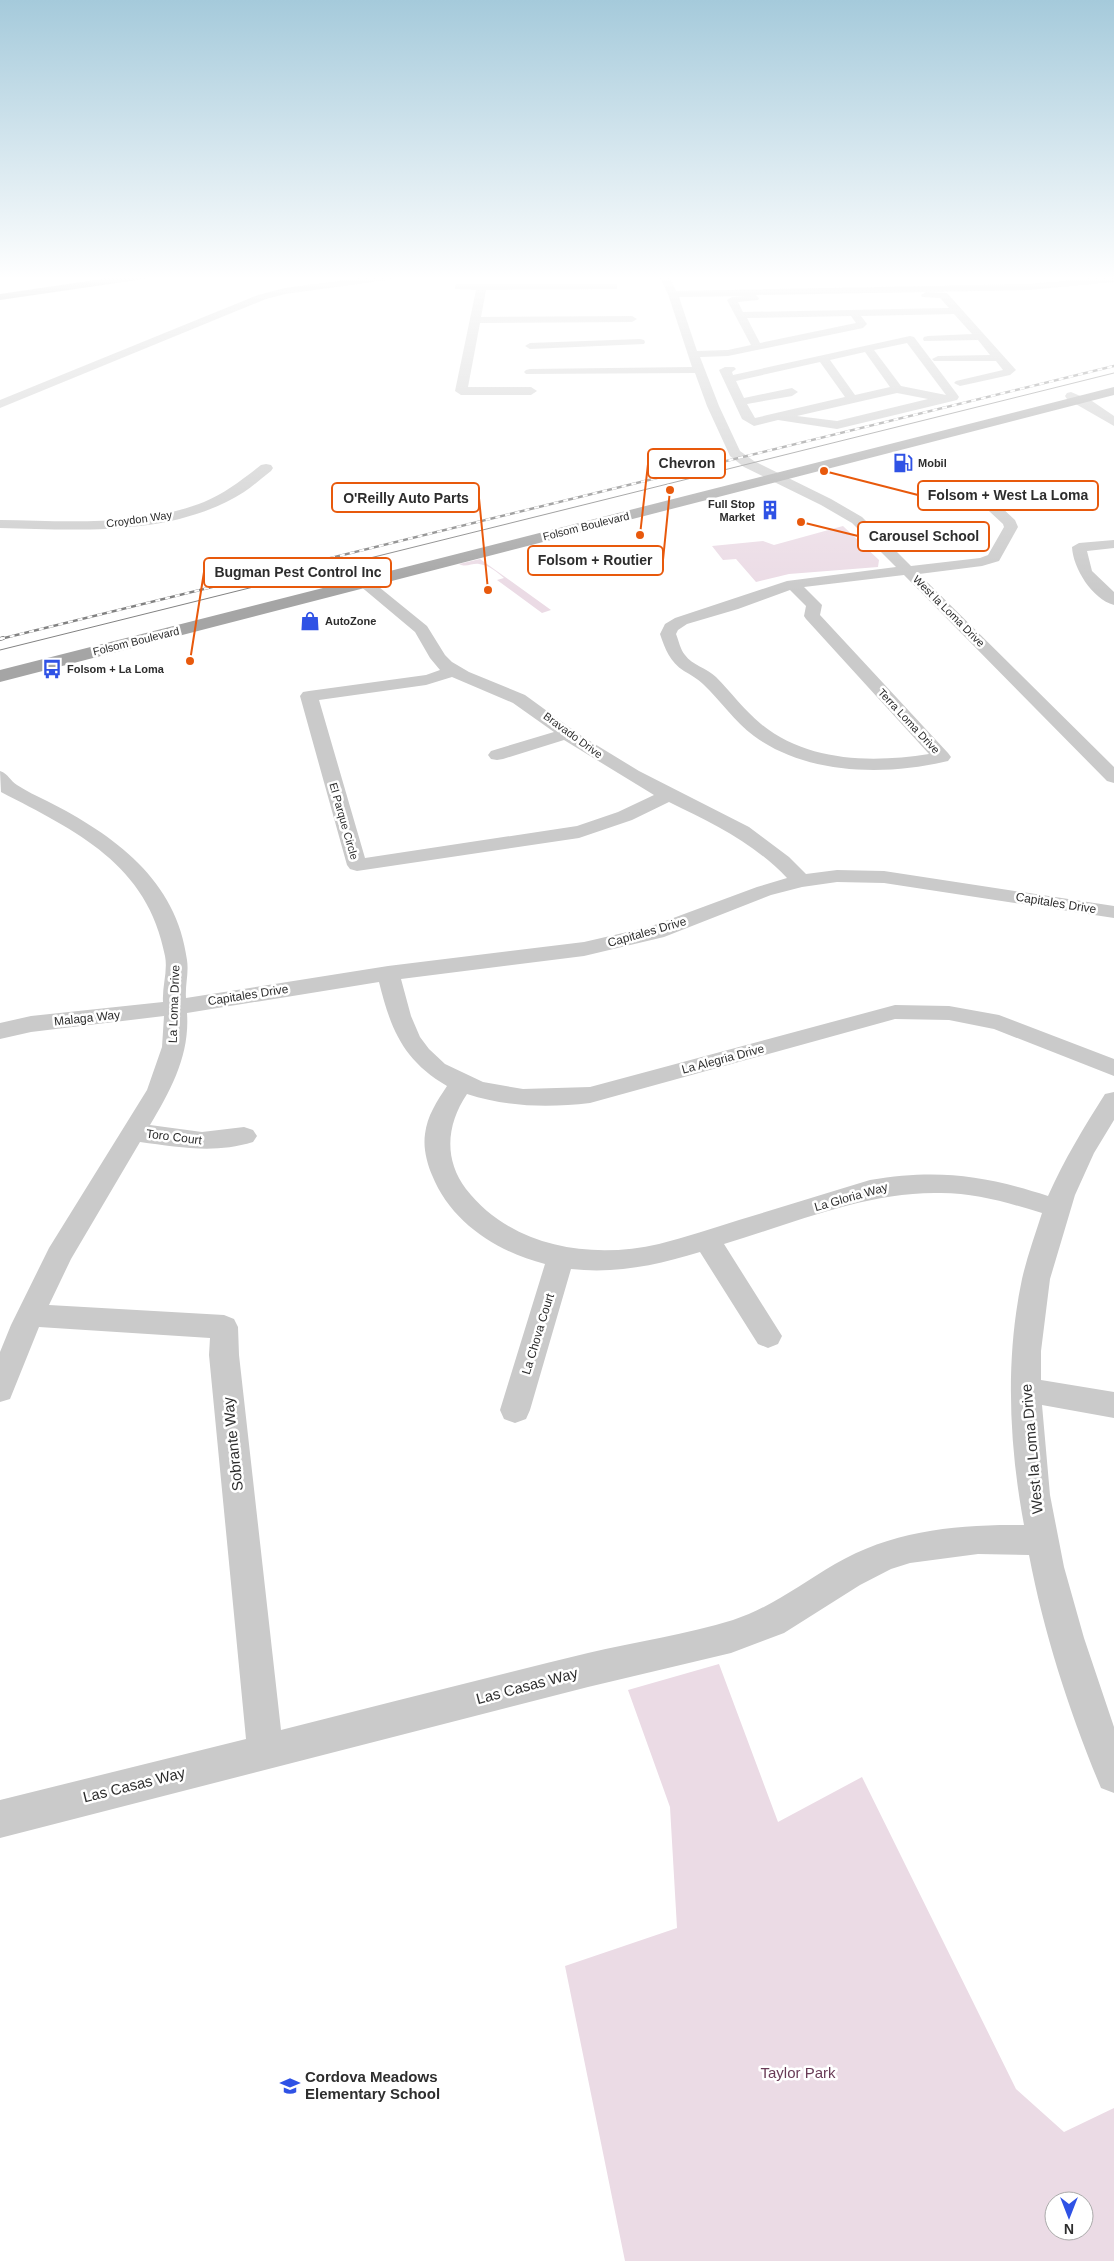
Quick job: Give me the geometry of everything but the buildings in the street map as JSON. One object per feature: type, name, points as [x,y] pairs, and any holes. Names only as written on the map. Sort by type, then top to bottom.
[{"type":"main road","name":"Folsom Boulevard","points":[[0,676],[641,503],[905,445],[1076,398],[1114,385]]},
{"type":"main road","name":"Folsom Boulevard","points":[[0,667],[600,523],[938,429],[1114,391]]},
{"type":"main road","points":[[905,445],[911,439],[935,433],[938,429]]},
{"type":"main road","points":[[600,523],[600,518],[631,509],[641,503]]},
{"type":"street","points":[[0,404],[55,382]]},
{"type":"street","points":[[462,382],[460,392],[532,397],[531,382]]},
{"type":"street","points":[[704,382],[750,421],[759,422],[897,389],[944,399]]},
{"type":"street","points":[[729,404],[730,382]]},
{"type":"street","points":[[729,404],[781,382]]},
{"type":"street","points":[[786,382],[803,411]]},
{"type":"street","points":[[840,382],[852,399]]},
{"type":"street","points":[[892,382],[897,389]]},
{"type":"street","points":[[781,417],[837,425],[953,397],[942,382]]},
{"type":"street","points":[[960,383],[967,382]]},
{"type":"street","points":[[1076,398],[1114,422]]},
{"type":"street","name":"West la Loma Drive","points":[[729,404],[735,453],[746,462],[769,475],[826,502],[857,520],[1114,777]]},
{"type":"street","name":"Croydon Way","points":[[0,524],[96,524],[167,516],[200,508],[221,499],[249,484],[266,468]]},
{"type":"street","name":"Terra Loma Drive","points":[[793,584],[814,605],[812,616],[942,757],[904,764],[881,765],[841,762],[804,753],[778,743],[758,730],[704,675],[679,659],[668,634],[676,624],[793,584],[982,562],[996,555],[1011,527],[1010,523],[967,483]]},
{"type":"street","points":[[1114,544],[1079,547],[1079,555],[1086,574],[1114,600]]},
{"type":"street","name":"Bravado Drive","points":[[361,580],[421,630],[429,638],[437,658],[452,670],[518,698],[542,713],[567,734],[634,776],[748,833],[781,858],[801,880]]},
{"type":"street","name":"El Parque Circle","points":[[452,670],[442,676],[426,680],[309,696],[357,865],[579,832],[656,803],[668,794]]},
{"type":"street","points":[[497,755],[567,734]]},
{"type":"street","name":"La Loma Drive","points":[[0,777],[8,788],[97,837],[119,853],[137,871],[160,906],[170,934],[177,966],[174,990],[175,1037],[170,1062],[157,1095],[59,1254],[30,1314],[0,1390]]},
{"type":"street","name":"Capitales Drive","points":[[175,1006],[388,973],[553,954],[614,943],[656,932],[764,890],[801,880],[838,876],[884,877],[1114,912]]},
{"type":"street","name":"La Alegria Drive","points":[[388,973],[402,1024],[412,1044],[438,1070],[463,1082],[487,1090],[534,1099],[590,1095],[896,1012],[926,1011],[956,1014],[999,1023],[1114,1068]]},
{"type":"street","name":"Malaga Way","points":[[0,1031],[52,1021],[175,1006]]},
{"type":"street","name":"La Gloria Way","points":[[463,1082],[440,1116],[437,1135],[438,1156],[442,1172],[452,1192],[475,1218],[513,1243],[561,1258],[587,1261],[636,1259],[707,1240],[870,1190],[899,1184],[947,1182],[973,1185],[997,1189],[1056,1208]]},
{"type":"street","name":"West la Loma Drive","points":[[1114,1100],[1104,1134],[1077,1160],[1056,1208],[1044,1244],[1035,1285],[1027,1346],[1026,1390],[1033,1483],[1042,1540],[1068,1643],[1106,1733],[1114,1774]]},
{"type":"street","name":"Toro Court","points":[[134,1132],[202,1141],[244,1136]]},
{"type":"street","points":[[707,1240],[768,1336]]},
{"type":"street","name":"La Chova Court","points":[[515,1410],[561,1258]]},
{"type":"street","name":"Sobrante Way","points":[[30,1314],[224,1327],[224,1355],[265,1753]]},
{"type":"street","points":[[1026,1390],[1114,1405]]},
{"type":"street","name":"Las Casas Way","points":[[0,1819],[588,1670],[731,1637],[772,1622],[856,1571],[884,1556],[910,1548],[978,1539],[1042,1540]]},
{"type":"green space","points":[[843,526],[879,560],[878,567],[789,574],[756,582],[736,559],[723,560],[712,546],[763,541],[774,545]]},
{"type":"green space","points":[[480,559],[551,610],[542,613],[497,580],[504,578],[489,567],[479,564],[464,566],[459,564]]},
{"type":"green space","name":"Taylor Park","points":[[719,1664],[778,1822],[862,1777],[1016,2089],[1064,2132],[1114,2108],[1114,2261],[625,2261],[565,1966],[677,1928],[670,1807],[628,1690]]},
{"type":"tram line","points":[[0,650],[1080,382]]},
{"type":"railway","points":[[3,638],[0,639],[1051,382]]},
{"type":"place","name":"Mobil","points":[[903,463]]},
{"type":"place","name":"Folsom + West La Loma","points":[[824,471]]},
{"type":"place","name":"Folsom + Routier","points":[[670,490]]},
{"type":"place","name":"Full Stop Market","points":[[770,510]]},
{"type":"place","name":"Carousel School","points":[[801,522]]},
{"type":"place","name":"Chevron","points":[[640,535]]},
{"type":"place","name":"O'Reilly Auto Parts","points":[[488,590]]},
{"type":"place","name":"AutoZone","points":[[310,621]]},
{"type":"place","name":"Bugman Pest Control Inc","points":[[190,661]]},
{"type":"place","name":"Folsom + La Loma","points":[[52,669]]},
{"type":"place","name":"Cordova Meadows Elementary School","points":[[290,2086]]}]
